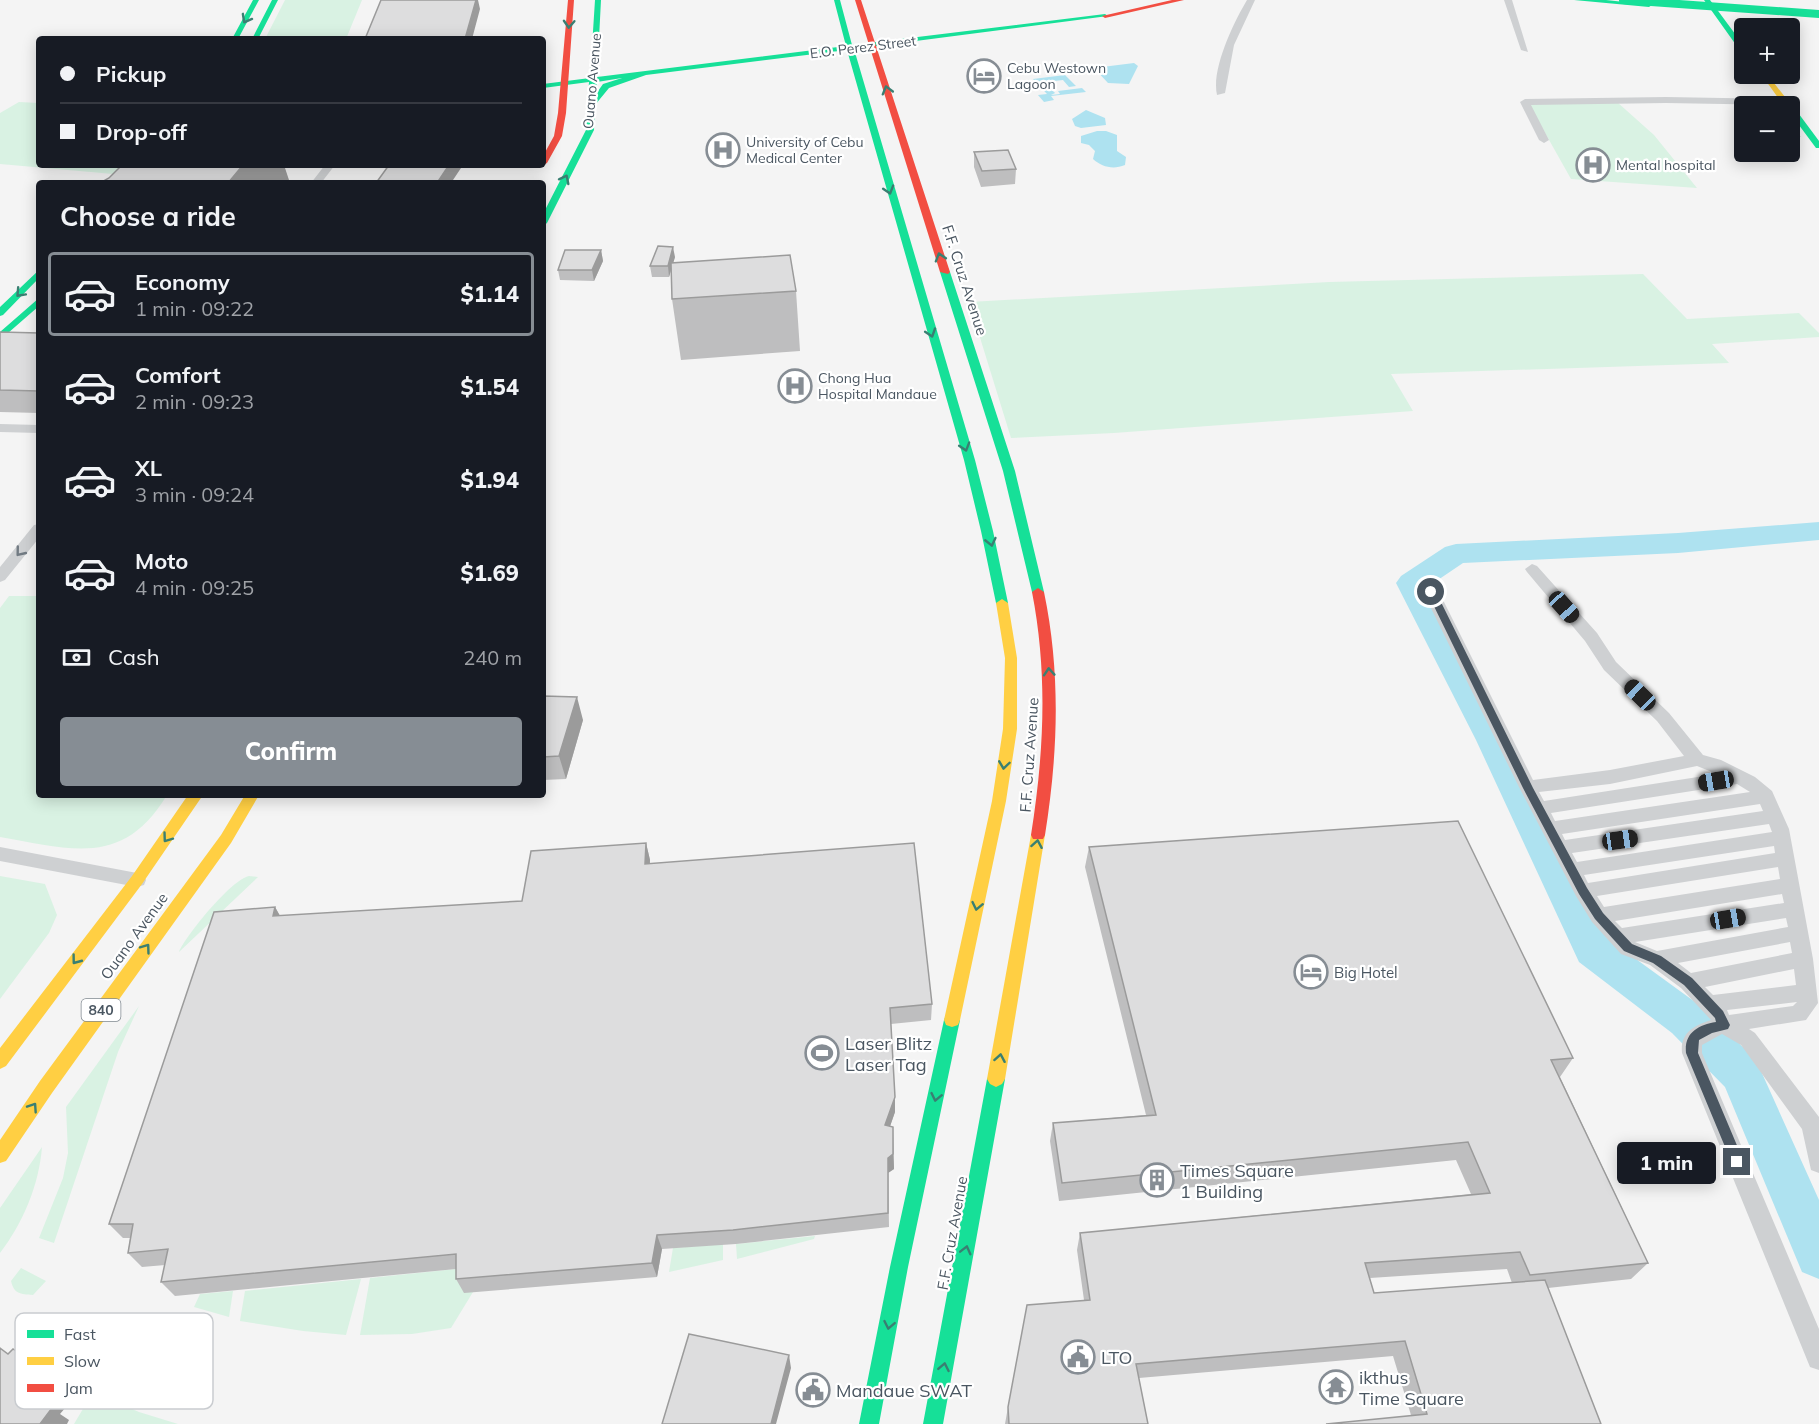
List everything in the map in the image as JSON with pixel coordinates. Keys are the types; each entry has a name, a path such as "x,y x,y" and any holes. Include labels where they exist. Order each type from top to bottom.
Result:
{"main road":[{"path":"237,36 256,0"},
{"path":"257,36 275,0"},
{"name":"Ouano Avenue","path":"546,158 558,136 571,0"},
{"name":"Ouano Avenue","path":"546,217 590,130 598,0"},
{"name":"F.F. Cruz Avenue","path":"837,0 922,305 977,485 992,546 1011,658 1010,729 999,801 869,1424"},
{"name":"F.F. Cruz Avenue","path":"858,0 1009,471 1045,623 1052,707 1043,808 966,1253 933,1424"},
{"name":"E.O. Perez Street","path":"1077,17 1158,0"},
{"name":"E.O. Perez Street","path":"546,85 565,79 1157,7 1181,0"},
{"path":"1577,0 1682,7 1710,4 1743,12 1819,14"},
{"path":"1623,0 1819,14"},
{"path":"1668,0 1819,14"},
{"path":"1710,4 1734,36"},
{"path":"1682,7 1728,27"},
{"path":"1728,27 1743,12"},
{"path":"547,71 567,48"},
{"path":"594,56 610,65 643,70"},
{"path":"591,104 606,86 643,70"},
{"name":"E.O. Perez Street","path":"547,71 565,79"},
{"path":"546,93 563,100"},
{"path":"1800,122 1819,146"},
{"path":"0,313 36,276"},
{"path":"0,337 36,304"},
{"name":"Ouano Avenue","path":"0,1060 137,880 194,798"},
{"name":"Ouano Avenue","path":"0,1155 53,1077 226,839 250,798"}],"street":[{"path":"1220,93 1231,41 1240,17 1251,0"},
{"path":"1508,0 1525,50"},
{"path":"1544,140 1525,102 1666,100 1734,103"},
{"path":"318,180 328,168"},
{"path":"0,428 36,429"},
{"path":"0,576 36,532"},
{"path":"1532,569 1591,637 1610,666 1663,717 1697,760"},
{"path":"1431,592 1528,788 1583,891 1599,916 1628,948 1657,959 1688,982 1719,1015 1709,1030 1691,1042 1692,1053 1819,1358"},
{"path":"1528,788 1610,777 1697,760 1715,765 1739,777 1766,796 1774,816 1785,859 1803,959 1808,1003 1799,1014 1709,1030"},
{"path":"1610,777 1659,834 1708,897"},
{"path":"1540,808 1739,777"},
{"path":"1551,829 1766,796"},
{"path":"1561,848 1774,816"},
{"path":"1572,870 1780,838"},
{"path":"0,854 137,880"},
{"path":"1583,891 1785,859"},
{"path":"1599,916 1789,885"},
{"path":"1617,937 1794,909"},
{"path":"1657,959 1797,933"},
{"path":"1688,982 1803,959"},
{"path":"1707,1004 1808,992"},
{"path":"1709,1030 1748,1039 1812,1125 1819,1163"}],"green space":[{"path":"285,0 362,0 347,36 267,36"},
{"path":"19,102 36,103 36,167 0,164 0,113"},
{"path":"1617,102 1654,135 1697,188 1571,179 1530,106 1534,103"},
{"path":"45,168 118,168 113,174"},
{"path":"1643,274 1687,319 1799,313 1819,333 1819,337 1712,344 1729,363 1391,374 1413,411 1114,433 1011,438 969,302 1329,282"},
{"path":"9,596 36,596 36,798 165,798 150,818 132,834 114,844 94,848 72,848 0,837 0,608"},
{"path":"0,876 45,884 57,915 49,933 0,999"},
{"path":"249,876 258,877 179,952 190,933 221,897 241,879"},
{"path":"139,1006 118,1052 54,1243 39,1238 63,1178 68,1153 66,1107"},
{"path":"42,1147 37,1175 23,1216 0,1253 0,1208"},
{"path":"815,1236 814,1239 737,1259 736,1244"},
{"path":"723,1244 723,1260 669,1272 673,1248"},
{"path":"21,1268 46,1281 33,1295 18,1292 12,1285 11,1281"},
{"path":"465,1268 464,1292 473,1292 451,1328 412,1334 360,1335 370,1278"},
{"path":"361,1279 346,1335 240,1321 245,1291"},
{"path":"233,1291 229,1317 194,1307 200,1294"},
{"path":"83,1409 132,1409 178,1424 74,1424"}],"water":[{"path":"1134,63 1138,66 1129,84 1108,83 1094,68"},
{"path":"1065,75 1076,86 1069,87 1063,80 1054,81 1056,84 1048,85 1055,93 1051,95 1060,94 1058,91 1082,88 1086,92 1051,96 1054,100 1044,102 1038,95 1047,94 1033,79"},
{"path":"1086,110 1105,118 1106,125 1081,128 1075,126 1072,119"},
{"path":"1097,131 1117,135 1117,151 1126,157 1125,165 1108,167 1093,159 1095,151 1089,145 1081,143 1081,136"}],"building":[{"path":"381,0 476,0 466,36 366,36"},
{"path":"1008,150 1016,169 982,171 974,152"},
{"path":"119,168 240,168 230,180 105,180"},
{"path":"387,168 447,168 439,180 378,180"},
{"path":"658,246 673,247 668,266 650,266"},
{"path":"565,250 601,250 592,270 558,270"},
{"path":"790,255 796,291 672,299 671,263"},
{"path":"0,332 36,333 36,391 0,390"},
{"path":"546,696 577,697 559,756 546,757"},
{"path":"1458,821 1573,1058 1551,1060 1648,1263 1530,1275 1520,1252 1365,1263 1374,1293 1545,1280 1601,1424 1326,1424 1427,1414 1405,1341 1136,1364 1148,1424 1009,1424 1008,1407 1027,1305 1090,1300 1080,1233 1490,1193 1468,1142 1062,1183 1053,1123 1156,1115 1089,847"},
{"path":"646,843 645,864 914,843 932,1004 890,1008 895,1097 885,1125 893,1127 893,1154 888,1158 888,1213 733,1230 657,1235 652,1263 456,1279 456,1254 161,1282 168,1249 128,1253 133,1224 109,1224 214,912 275,907 273,916 522,901 531,851"},
{"path":"689,1334 789,1355 771,1424 662,1424"},
{"path":"0,1348 8,1354 13,1349 15,1350 15,1409 51,1409 40,1424 0,1424"}],"waterway":[{"path":"1819,531 1678,543 1456,554 1412,583 1494,740 1593,950 1687,1020 1741,1074 1819,1255"}],"traffic: fast":[{"path":"237,36 256,0"},
{"path":"257,36 275,0"},
{"path":"546,217 590,130 598,0"},
{"path":"837,0 881,161 969,460 1002,603"},
{"path":"1577,0 1649,5"},
{"path":"1623,0 1819,14"},
{"path":"1707,0 1734,36"},
{"path":"546,86 1105,16"},
{"path":"592,104 606,86 643,74"},
{"path":"1800,121 1819,146"},
{"path":"945,272 1009,471 1038,592"},
{"path":"0,313 36,276"},
{"path":"0,337 36,304"},
{"path":"869,1424 899,1267 952,1020"},
{"path":"933,1424 996,1079"}],"traffic: slow":[{"path":"1772,84 1780,96"},
{"path":"952,1020 999,801 1010,729 1011,658 1002,603"},
{"path":"0,1061 137,880 194,798"},
{"path":"0,1155 46,1087 226,839 250,798"},
{"path":"996,1079 1038,835"}],"traffic: jam":[{"path":"546,158 558,136 562,113 571,0"},
{"path":"858,0 945,272"},
{"path":"1105,16 1181,0"},
{"path":"1038,592 1048,652 1050,683 1047,775 1038,835"}],"place":[{"name":"Cebu Westown Lagoon","path":"984,76"},
{"name":"University of Cebu Medical Center","path":"723,150"},
{"name":"Mental hospital","path":"1593,165"},
{"name":"Chong Hua Hospital Mandaue","path":"795,386"},
{"name":"Big Hotel","path":"1311,972"},
{"name":"Laser Blitz Laser Tag","path":"822,1053"},
{"name":"Times Square 1 Building","path":"1157,1180"},
{"name":"LTO","path":"1078,1357"},
{"name":"ikthus Time Square","path":"1336,1387"},
{"name":"Mandaue SWAT","path":"813,1390"}],"route":[{"path":"1431,592 1528,788 1583,891 1599,916 1628,948 1657,959 1688,982 1719,1015 1724,1025 1710,1028 1694,1037 1691,1042 1692,1053 1737,1162"}]}
